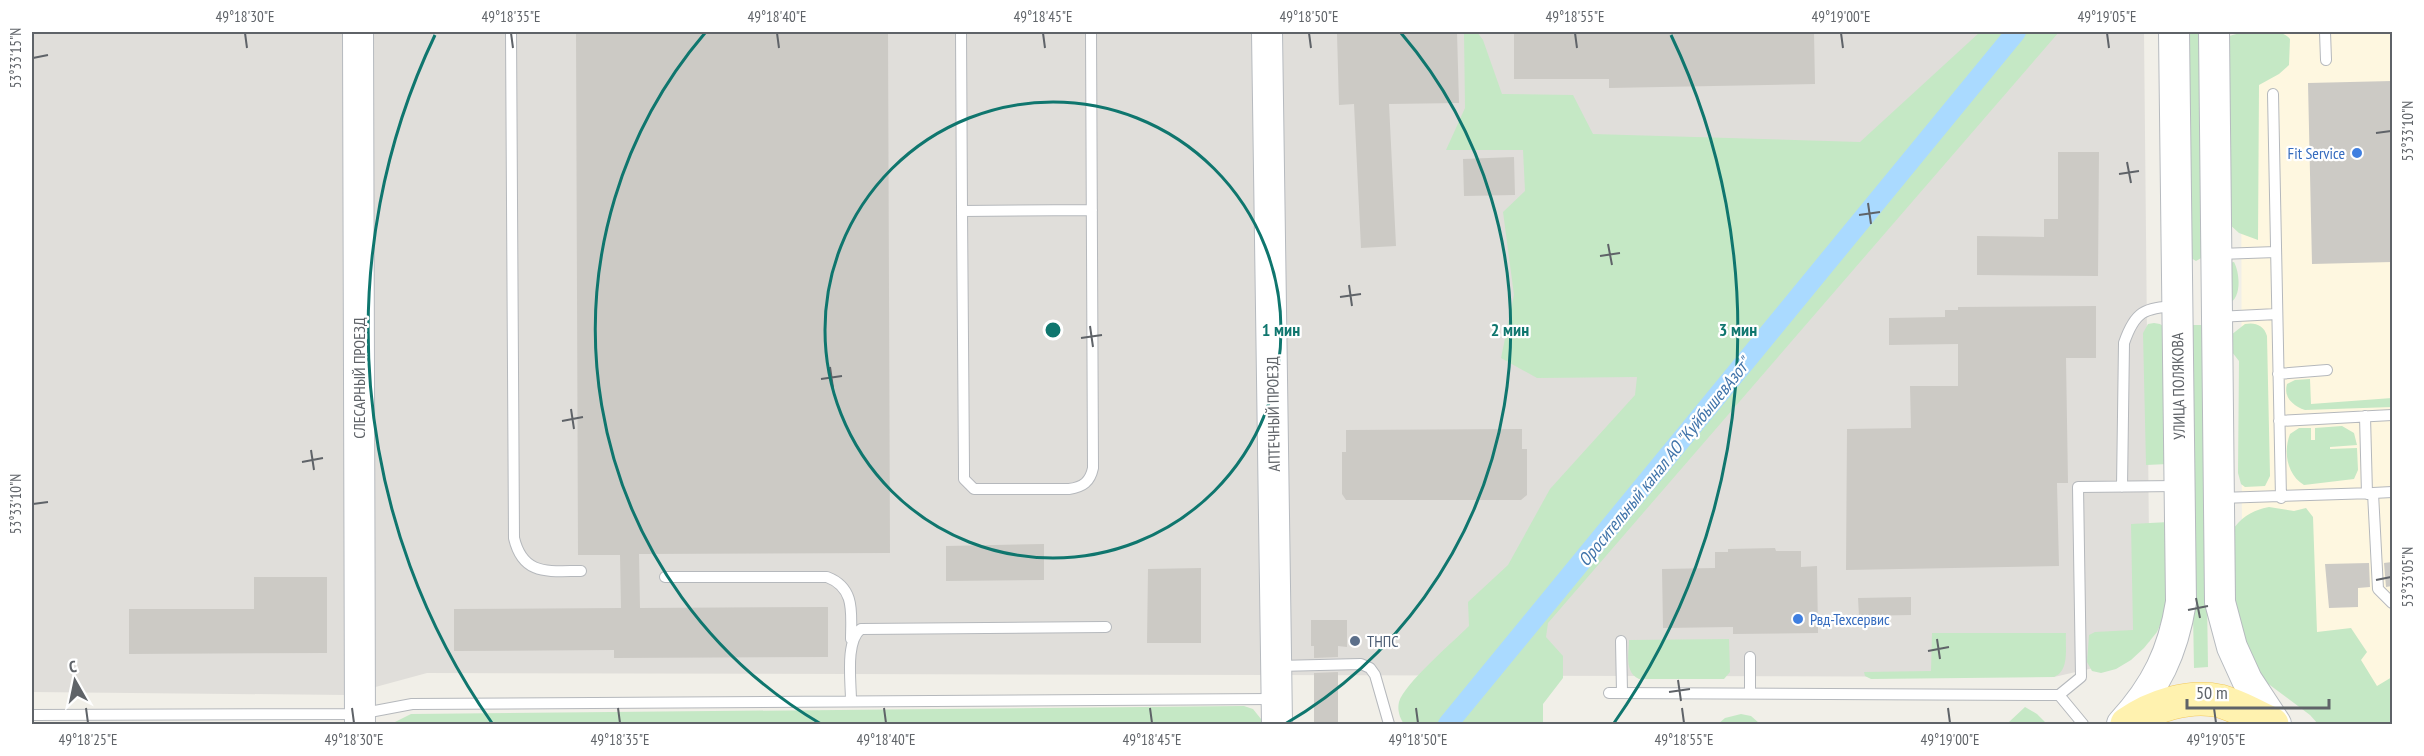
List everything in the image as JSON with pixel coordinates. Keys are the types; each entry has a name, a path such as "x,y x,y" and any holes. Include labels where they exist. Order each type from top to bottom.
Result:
{"main road":[{"name":"СЛЕСАРНЫЙ ПРОЕЗД","path":"358,32 360,719"},
{"name":"АПТЕЧНЫЙ ПРОЕЗД","path":"1267,32 1277,712"},
{"name":"УЛИЦА ПОЛЯКОВА","path":"2122,724 2153,684 2176,633 2181,602 2174,32"},
{"path":"2214,32 2220,602 2232,647 2247,680 2274,724"},
{"path":"2177,296 2217,286"},
{"path":"2127,724 2162,705 2201,699 2219,701 2274,724"}],"lane":[{"path":"512,32 514,538 517,552 526,564 545,571 581,570"},
{"path":"961,32 964,478 974,489 982,490 1080,488 1091,476 1093,468 1091,32"},
{"path":"2325,32 2326,60"},
{"path":"2273,94 2280,498"},
{"path":"962,211 1092,210"},
{"path":"2216,254 2276,252"},
{"path":"2122,487 2124,343 2131,322 2142,313 2177,296"},
{"path":"2217,317 2277,314"},
{"path":"2278,374 2327,370"},
{"path":"2279,421 2392,415"},
{"path":"2365,416 2378,589 2392,603"},
{"path":"1609,693 2059,695 2081,677 2079,487 2180,486"},
{"path":"2219,498 2280,498 2392,492"},
{"path":"665,577 827,577 836,580 851,599 851,701"},
{"path":"851,643 855,633 861,629 870,628 1107,627"},
{"path":"1621,640 1622,692"},
{"path":"1750,657 1750,693"},
{"path":"1276,666 1361,664 1370,668 1375,675 1389,724"},
{"path":"2059,695 2083,724"},
{"path":"32,716 360,719 412,704 851,701 1277,712"}],"shaded area":[{"path":"32,32 2144,32 2150,641 2127,656 2102,666 2054,677 427,673 346,695 32,692"},
{"path":"2241,32 2392,32 2392,724 2242,594"}],"green space":[{"path":"1464,32 1477,32 1483,40 1502,94 1573,95 1593,134 1860,142 1980,32 2059,32 1548,623 1546,637 1563,656 1563,678 1543,704 1543,724 1404,724 1399,711 1399,702 1410,685 1469,626 1468,602 1508,565 1550,489 1635,395 1637,377 1537,378 1501,358 1514,295 1503,212 1525,191 1523,150 1446,150 1465,108"},
{"path":"2187,32 2201,32 2203,257 2196,261 2191,258"},
{"path":"2244,32 2275,32 2290,39 2289,65 2279,74 2259,85 2258,240 2239,233 2228,223 2229,36"},
{"path":"2234,262 2238,272 2238,291 2233,301 2228,304 2228,263"},
{"path":"2154,323 2164,327 2168,464 2146,465 2143,333 2148,324"},
{"path":"2245,324 2259,325 2267,336 2270,476 2265,486 2245,487 2241,484 2238,473 2239,361 2228,347 2231,335"},
{"path":"2188,325 2203,325 2208,667 2194,668"},
{"path":"2310,379 2311,404 2392,398 2392,407 2305,410 2290,401 2286,389 2287,384 2295,380"},
{"path":"2342,426 2354,433 2357,445 2330,447 2330,449 2357,448 2358,470 2354,479 2304,485 2298,481 2288,462 2287,448 2290,434 2299,428 2311,428 2311,440 2315,440 2315,428"},
{"path":"2269,507 2294,511 2306,508 2313,517 2317,632 2351,628 2367,652 2361,660 2377,686 2392,677 2392,724 2318,724 2310,715 2259,677 2233,641 2232,531 2248,515"},
{"path":"2169,522 2166,611 2157,632 2131,660 2116,669 2101,673 2092,671 2087,662 2089,635 2095,632 2133,630 2131,524"},
{"path":"1932,633 2066,633 2065,664 2059,674 2054,677 1871,679 1865,676 1864,672 1931,671"},
{"path":"1729,639 1730,672 1724,679 1639,679 1634,676 1629,667 1629,640"},
{"path":"1244,706 1253,709 1265,724 391,724 411,714"},
{"path":"2025,707 2047,724 1836,724 2009,722"},
{"path":"1741,714 1751,716 1759,723 1819,722 1818,724 1718,724 1725,718"}],"building":[{"path":"576,32 888,32 890,553 639,554 640,608 828,607 828,657 614,658 614,650 454,651 454,609 621,608 620,555 578,555"},
{"path":"1457,32 1459,103 1389,104 1396,246 1361,248 1354,104 1339,105 1337,34"},
{"path":"1514,32 1814,32 1815,84 1609,88 1609,79 1514,79"},
{"path":"2392,81 2392,262 2312,264 2308,83"},
{"path":"2058,152 2099,152 2098,276 1977,275 1977,236 2044,237 2044,219 2058,219"},
{"path":"1514,157 1515,195 1464,196 1463,159"},
{"path":"2096,306 2096,358 2066,358 2068,483 2057,483 2059,566 1846,570 1847,429 1911,428 1910,386 1958,386 1958,344 1889,345 1889,318 1945,317 1945,310 1958,310 1958,307"},
{"path":"1522,429 1522,449 1527,449 1527,495 1521,500 1346,500 1342,494 1342,452 1346,452 1346,430"},
{"path":"1044,544 1044,580 946,581 946,546"},
{"path":"1775,548 1776,551 1801,551 1801,567 1817,566 1818,633 1733,634 1733,627 1663,628 1662,569 1715,568 1715,552 1728,552 1728,549"},
{"path":"2392,562 2392,586 2386,587 2384,563"},
{"path":"2369,563 2370,587 2358,588 2358,607 2329,608 2325,564"},
{"path":"1201,568 1201,643 1147,643 1148,569"},
{"path":"254,577 327,577 327,653 129,654 129,609 254,609"},
{"path":"1911,597 1911,615 1859,616 1858,598"},
{"path":"1311,620 1347,620 1347,647 1338,646 1338,657 1314,658 1314,646 1311,646"},
{"path":"1338,672 1338,724 1314,724 1314,673"}],"waterway":[{"name":"Оросительный канал АО \"КуйбышевАзот\"","path":"1448,724 2016,32"}],"place":[{"name":"Fit Service","path":"2357,153"},
{"name":"Рвд-Техсервис","path":"1798,619"},
{"name":"ТНПС","path":"1355,641"}]}
